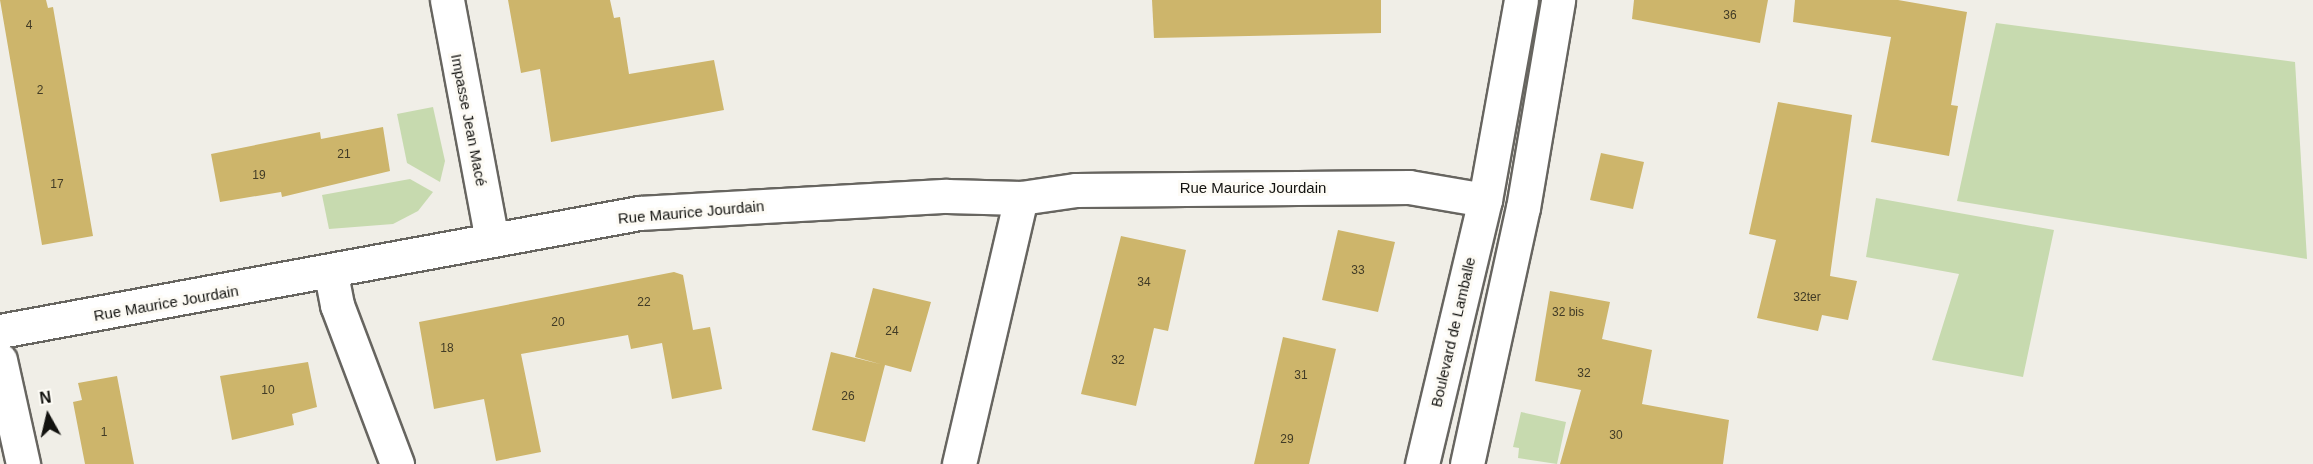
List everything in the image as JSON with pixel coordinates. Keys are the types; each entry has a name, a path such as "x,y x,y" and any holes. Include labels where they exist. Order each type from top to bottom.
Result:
{"street":[{"name":"Impasse Jean Macé","path":"447,0 492,240"},
{"name":"Boulevard de Lamballe","path":"1422,464 1485,200 1521,0"},
{"path":"1467,464 1523,208 1558,0"},
{"name":"Rue Maurice Jourdain","path":"0,331 331,274 492,240 639,213 947,196 1021,198 1076,190 1409,187 1485,200"},
{"path":"959,464 1021,198"},
{"path":"1485,200 1523,208"},
{"path":"331,274 337,305 397,464"},
{"path":"0,360 23,464"}],"green space":[{"path":"1996,23 2295,62 2307,259 1957,201"},
{"path":"433,107 445,161 440,182 407,163 397,114"},
{"path":"410,179 433,192 418,211 393,224 329,229 322,195"},
{"path":"1876,198 2054,230 2023,377 1932,360 1959,274 1866,257"},
{"path":"1521,412 1566,422 1557,464 1518,458 1519,448 1513,447"}],"building":[{"path":"0,0 46,0 48,8 53,7 93,236 42,245"},
{"path":"508,0 610,0 614,18 620,17 629,74 714,60 724,110 551,142 540,69 521,73"},
{"path":"1152,0 1381,0 1381,33 1154,38"},
{"path":"1634,0 1768,0 1760,43 1632,19"},
{"path":"1795,0 1898,0 1967,12 1951,105 1958,106 1949,156 1871,142 1891,37 1793,22"},
{"path":"1778,102 1852,115 1830,276 1857,281 1848,320 1822,315 1818,331 1757,318 1776,240 1749,234"},
{"path":"383,127 390,171 282,197 281,192 220,202 211,154 320,132 321,139"},
{"path":"1601,153 1644,162 1633,209 1590,200"},
{"path":"1338,230 1395,242 1378,312 1322,300"},
{"path":"1121,236 1186,250 1168,331 1154,328 1136,406 1081,394"},
{"path":"674,272 683,275 693,330 710,327 722,389 672,399 662,343 631,349 628,335 521,354 541,452 496,461 484,399 434,409 419,322"},
{"path":"873,288 931,302 911,372 885,365 865,442 812,430 831,352 880,364 855,357"},
{"path":"1550,291 1610,302 1602,339 1652,350 1642,404 1729,420 1723,464 1560,464 1581,390 1535,381"},
{"path":"1283,337 1336,349 1309,464 1254,464"},
{"path":"308,362 317,407 292,414 294,425 232,440 220,376"},
{"path":"117,376 134,464 85,464 73,402 82,400 78,383"}]}
